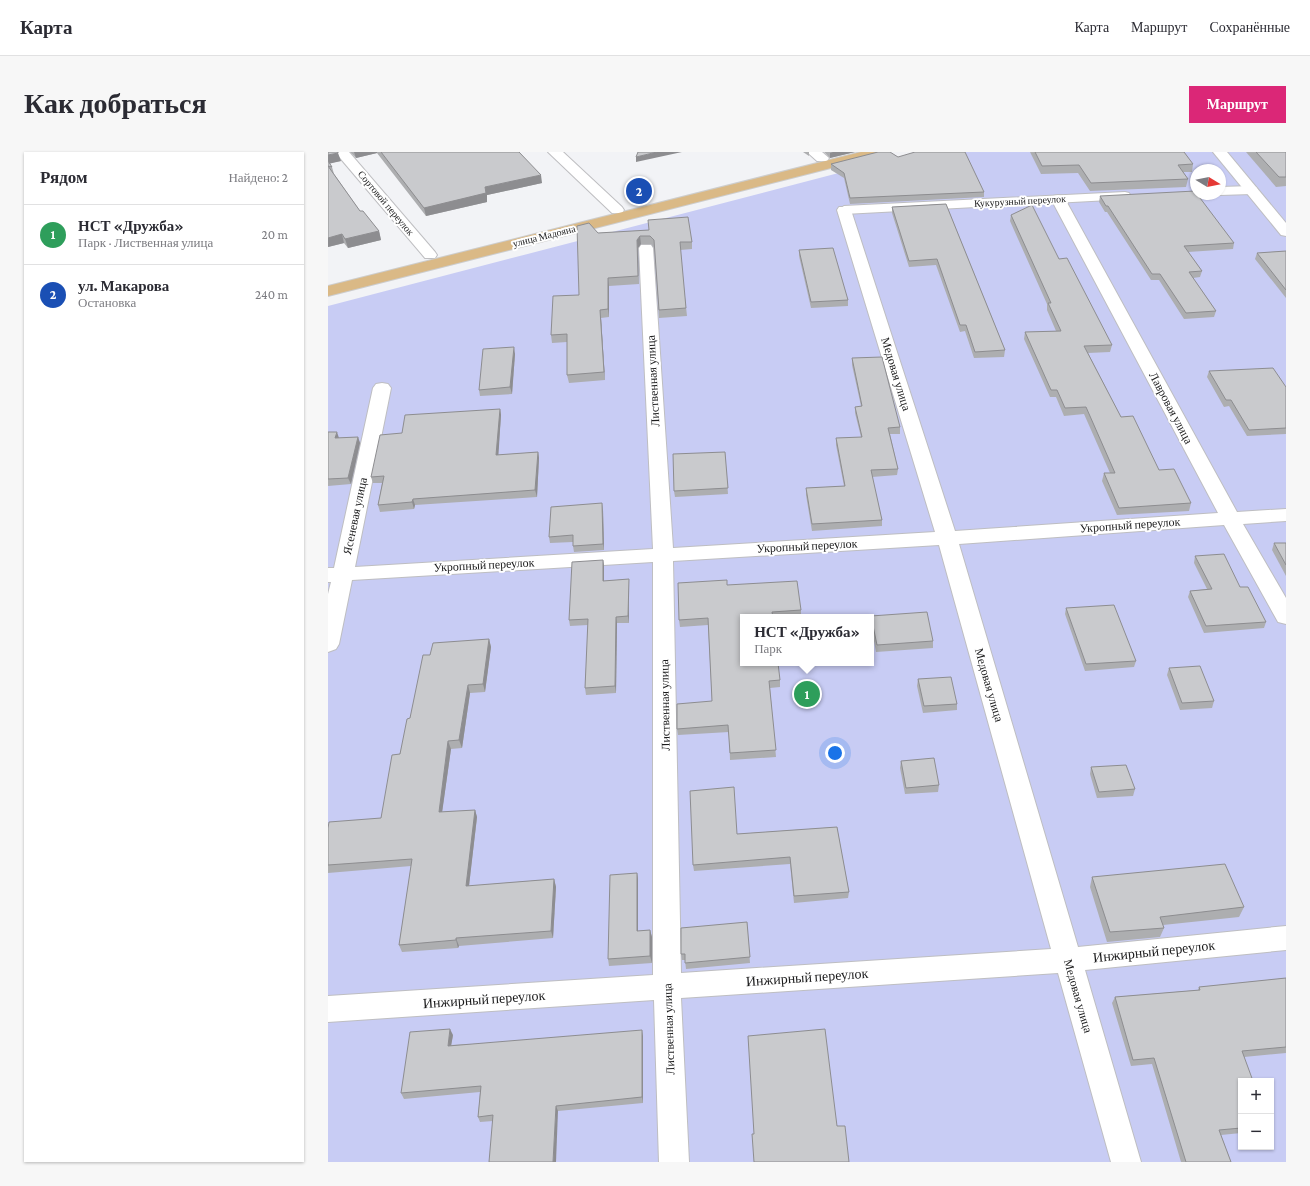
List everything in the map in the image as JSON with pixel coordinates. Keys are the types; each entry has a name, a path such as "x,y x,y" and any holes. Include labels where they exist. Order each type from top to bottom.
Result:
{"main road":[{"name":"улица Мадояна","path":"328,282 430,255 617,210 818,155 847,152"},
{"name":"улица Мадояна","path":"328,291 877,152"}],"street":[{"name":"Сортовой переулок","path":"342,152 430,255"},
{"path":"555,152 617,210"},
{"path":"1220,152 1286,232"},
{"name":"Лавровая улица","path":"1058,199 1230,518 1286,617"},
{"name":"Медовая улица","path":"844,210 947,538 1126,1162"},
{"name":"Лиственная улица","path":"646,248 663,554 668,987 674,1162"},
{"name":"Ясеневая улица","path":"328,644 335,574 382,388"},
{"name":"Укропный переулок","path":"335,574 947,538 1286,515"},
{"name":"Инжирный переулок","path":"328,1009 1067,960 1286,938"}],"lane":[{"path":"1226,191 1252,190"},
{"name":"Кукурузный переулок","path":"844,210 1134,195"}],"shaded area":[{"path":"919,152 1286,152 1286,1162 328,1162 328,306"}],"building":[{"path":"328,152 338,152 338,153 328,155"},
{"path":"381,152 519,152 541,175 485,187 486,193 424,208"},
{"path":"638,152 657,152 636,157"},
{"path":"878,152 890,152 898,157 915,152 965,152 984,192 850,198 844,173 831,164"},
{"path":"1035,152 1184,152 1193,164 1178,165 1188,179 1091,183 1079,165 1042,166"},
{"path":"1256,152 1286,152 1286,177 1279,177"},
{"path":"328,166 360,211 363,211 379,231 345,239 342,234 328,238"},
{"path":"1190,191 1190,200 1202,200 1234,243 1184,246 1202,271 1189,272 1216,311 1186,313 1160,274 1152,274 1100,196"},
{"path":"946,204 1005,350 975,352 966,325 960,325 937,259 909,261 892,207"},
{"path":"1032,205 1059,259 1067,258 1112,345 1084,346 1121,417 1133,416 1159,470 1174,469 1191,503 1119,508 1104,473 1115,473 1086,407 1065,408 1057,390 1051,390 1025,332 1061,331 1048,303 1051,303 1011,215"},
{"path":"688,217 692,242 680,242 686,308 659,310 654,240 650,236 640,236 637,240 638,276 608,278 608,309 600,310 604,372 567,375 567,334 551,335 553,296 579,295 577,226 589,223 598,233 649,230 648,220"},
{"path":"833,248 848,300 811,302 799,250"},
{"path":"1286,251 1286,290 1257,253"},
{"path":"514,347 510,387 479,390 483,349"},
{"path":"882,357 900,427 888,428 898,469 871,470 882,520 812,524 806,488 845,486 836,438 862,437 855,407 862,406 852,358"},
{"path":"1273,368 1286,387 1286,428 1249,430 1231,400 1226,400 1209,371"},
{"path":"500,409 496,455 538,452 535,490 413,499 412,502 378,505 384,476 371,477 380,435 402,433 405,415"},
{"path":"328,432 337,432 335,438 358,437 348,478 328,479"},
{"path":"725,452 728,488 674,491 673,454"},
{"path":"602,503 603,544 573,546 573,535 549,537 551,507"},
{"path":"1274,543 1286,543 1286,565"},
{"path":"1224,554 1240,587 1248,587 1266,622 1206,626 1190,591 1212,589 1195,556"},
{"path":"603,560 603,581 629,579 628,616 616,617 615,686 585,688 588,619 569,620 572,562"},
{"path":"727,580 727,585 797,581 801,610 772,612 772,614 740,614 740,666 778,666 780,680 769,681 776,750 730,753 728,725 677,729 677,704 712,701 708,618 679,620 678,583"},
{"path":"1114,605 1136,661 1086,664 1066,608"},
{"path":"927,612 933,641 877,645 874,630 874,616"},
{"path":"489,639 483,684 468,685 459,740 448,741 439,812 475,810 466,886 554,879 551,931 456,938 456,940 399,945 412,859 328,865 329,822 381,818 392,755 400,754 407,719 410,718 423,655 430,655 433,643"},
{"path":"1200,666 1214,701 1182,703 1169,668"},
{"path":"951,677 957,704 924,706 918,679"},
{"path":"934,758 939,785 906,788 901,761"},
{"path":"1126,765 1135,789 1099,792 1091,767"},
{"path":"734,787 737,834 837,827 849,892 794,896 790,857 693,865 690,791"},
{"path":"1225,864 1244,907 1160,917 1164,928 1110,932 1092,877"},
{"path":"637,873 637,931 650,930 650,956 608,959 610,875"},
{"path":"747,922 750,957 685,963 685,954 681,954 681,928"},
{"path":"1286,978 1286,1047 1242,1051 1252,1078 1238,1078 1238,1128 1219,1130 1231,1162 1186,1162 1154,1058 1133,1060 1115,997 1200,990 1199,987"},
{"path":"450,1029 448,1046 642,1030 642,1097 556,1106 553,1162 489,1162 493,1115 478,1117 481,1086 401,1093 410,1032"},
{"path":"825,1029 837,1126 845,1126 849,1162 754,1162 752,1134 754,1134 748,1036"}],"place":[{"name":"ул. Макарова","path":"639,191"},
{"name":"НСТ «Дружба»","path":"807,694"}]}
